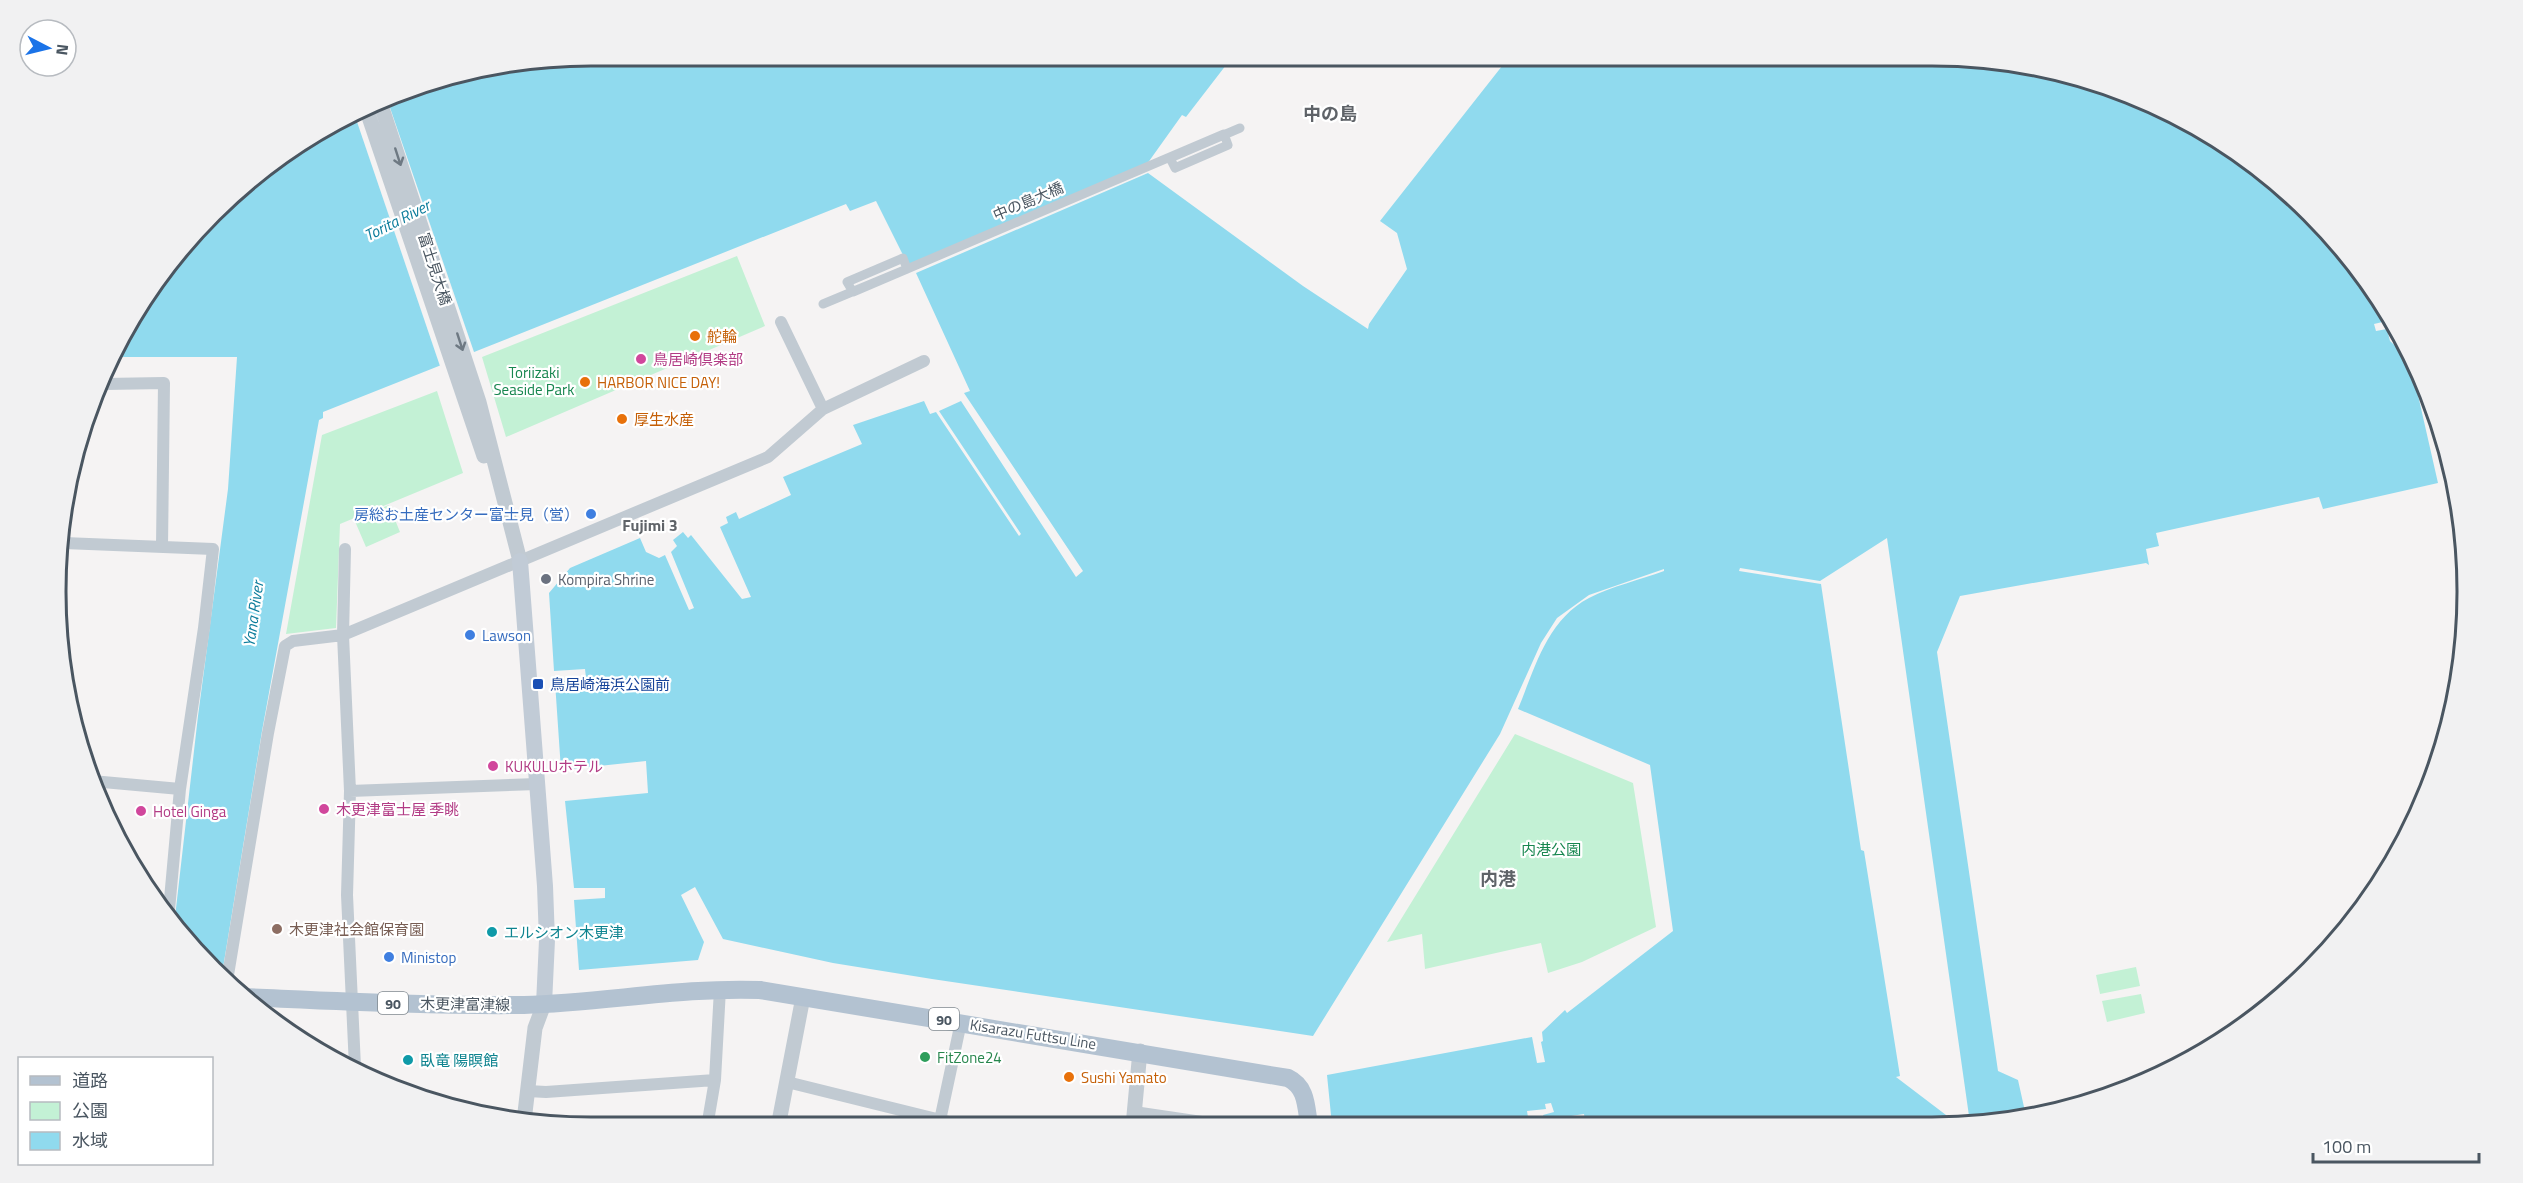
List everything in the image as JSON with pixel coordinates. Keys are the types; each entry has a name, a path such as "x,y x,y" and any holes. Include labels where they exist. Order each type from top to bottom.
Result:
{"main road":[{"path":"520,561 547,940 544,1004"},
{"name":"Kisarazu Futtsu Line","path":"544,1004 720,988 760,990 1140,1051 1288,1078 1297,1083 1304,1093 1308,1117"},
{"name":"木更津富津線","path":"259,998 352,1002 544,1004"}],"street":[{"name":"富士見大橋","path":"382,109 472,402"},
{"name":"富士見大橋","path":"369,116 472,402"},
{"name":"中の島大橋","path":"822,304 907,269 903,258 848,282 853,292 1224,134 1228,145 1175,168 1170,158 1220,137 1230,132 1240,128"},
{"path":"781,321 823,409"},
{"path":"229,971 268,733 285,646 292,641 343,635 768,457 823,409 924,361"},
{"path":"109,384 164,383 162,547"},
{"path":"472,402 520,561"},
{"path":"68,543 213,549 204,628 180,789 170,903"},
{"path":"345,549 343,635 350,791 347,895 355,1061"},
{"path":"102,783 180,789"},
{"path":"350,791 537,784"},
{"path":"709,1117 716,1080 720,988"},
{"path":"780,1117 803,997"},
{"path":"525,1113 535,1028 544,1004"},
{"path":"940,1117 961,1022"},
{"path":"1133,1117 1140,1051"},
{"path":"528,1091 546,1092 716,1080"},
{"path":"787,1082 917,1117"}],"green space":[{"name":"Toriizaki Seaside Park","path":"737,256 765,326 506,437 482,357"},
{"path":"437,391 463,473 340,524 336,628 286,634 322,435"},
{"path":"389,505 400,532 366,547 354,519"},
{"name":"内港公園","path":"1515,734 1633,783 1656,927 1582,962 1548,973 1541,943 1425,969 1422,934 1387,942"},
{"path":"2136,967 2140,986 2100,994 2096,975"},
{"path":"2141,994 2145,1013 2107,1022 2102,1001"}],"water":[{"path":"592,66 1225,66 1186,117 1182,115 1147,164 908,265 876,201 850,211 846,204 323,412 323,418 319,420 262,731 223,966 196,938 176,912 198,716 228,489 237,357 121,357 136,329 175,272 196,245 245,196 300,155 359,120 390,106 455,84 523,70"},
{"path":"1502,66 1966,67 2000,70 2068,84 2133,106 2194,136 2278,196 2327,245 2348,272 2382,322 2374,324 2376,331 2387,329 2390,341 2397,348 2417,389 2438,483 2323,509 2319,497 2156,533 2159,546 2146,549 2149,565 2146,563 1960,596 1937,652 1998,1071 2018,1080 2024,1109 1969,1116 1887,538 1820,581 1740,568 1739,571 1821,584 1861,850 1864,851 1900,1076 1896,1077 1946,1117 1584,1117 1584,1114 1544,1117 1543,1115 1554,1112 1551,1103 1545,1104 1546,1109 1527,1111 1528,1117 1331,1117 1327,1075 1532,1037 1537,1063 1545,1062 1541,1042 1543,1041 1542,1032 1565,1010 1567,1013 1673,931 1650,765 1518,709 1544,646 1563,619 1575,607 1598,594 1664,571 1664,569 1589,595 1557,618 1541,643 1500,734 1313,1036 833,963 723,939 695,887 681,895 704,942 698,960 579,970 574,900 605,898 605,888 574,888 565,801 648,793 646,761 561,770 555,682 586,678 585,669 554,671 549,593 570,568 640,538 646,552 659,558 665,555 689,610 694,608 671,552 677,546 673,540 683,532 688,538 691,535 742,599 751,597 720,527 728,523 726,517 736,512 739,519 791,495 783,477 862,444 853,425 924,401 930,414 936,412 1019,536 1021,534 939,411 961,401 1076,577 1083,571 964,393 970,391 916,273 1148,173 1303,286 1368,329 1369,324 1407,269 1397,233 1380,221"}],"pier":[{"path":"389,106 475,355 441,369 357,121"}],"place":[{"name":"舵輪","path":"695,336"},
{"name":"鳥居崎倶楽部","path":"641,359"},
{"name":"HARBOR NICE DAY!","path":"585,382"},
{"name":"厚生水産","path":"622,419"},
{"name":"房総お土産センター富士見（営）","path":"591,514"},
{"name":"Kompira Shrine","path":"546,579"},
{"name":"Lawson","path":"470,635"},
{"name":"鳥居崎海浜公園前","path":"538,684"},
{"name":"KUKULUホテル","path":"493,766"},
{"name":"木更津富士屋 季眺","path":"324,809"},
{"name":"Hotel Ginga","path":"141,811"},
{"name":"木更津社会館保育園","path":"277,929"},
{"name":"エルシオン木更津","path":"492,932"},
{"name":"Ministop","path":"389,957"},
{"name":"FitZone24","path":"925,1057"},
{"name":"臥竜 陽瞑館","path":"408,1060"},
{"name":"Sushi Yamato","path":"1069,1077"}],"district":[{"name":"中の島","path":"1330,113"},
{"name":"Fujimi 3","path":"650,525"},
{"name":"内港","path":"1498,878"}],"water label":[{"name":"Torita River","path":"397,220"},
{"name":"Yana River","path":"253,614"}]}
